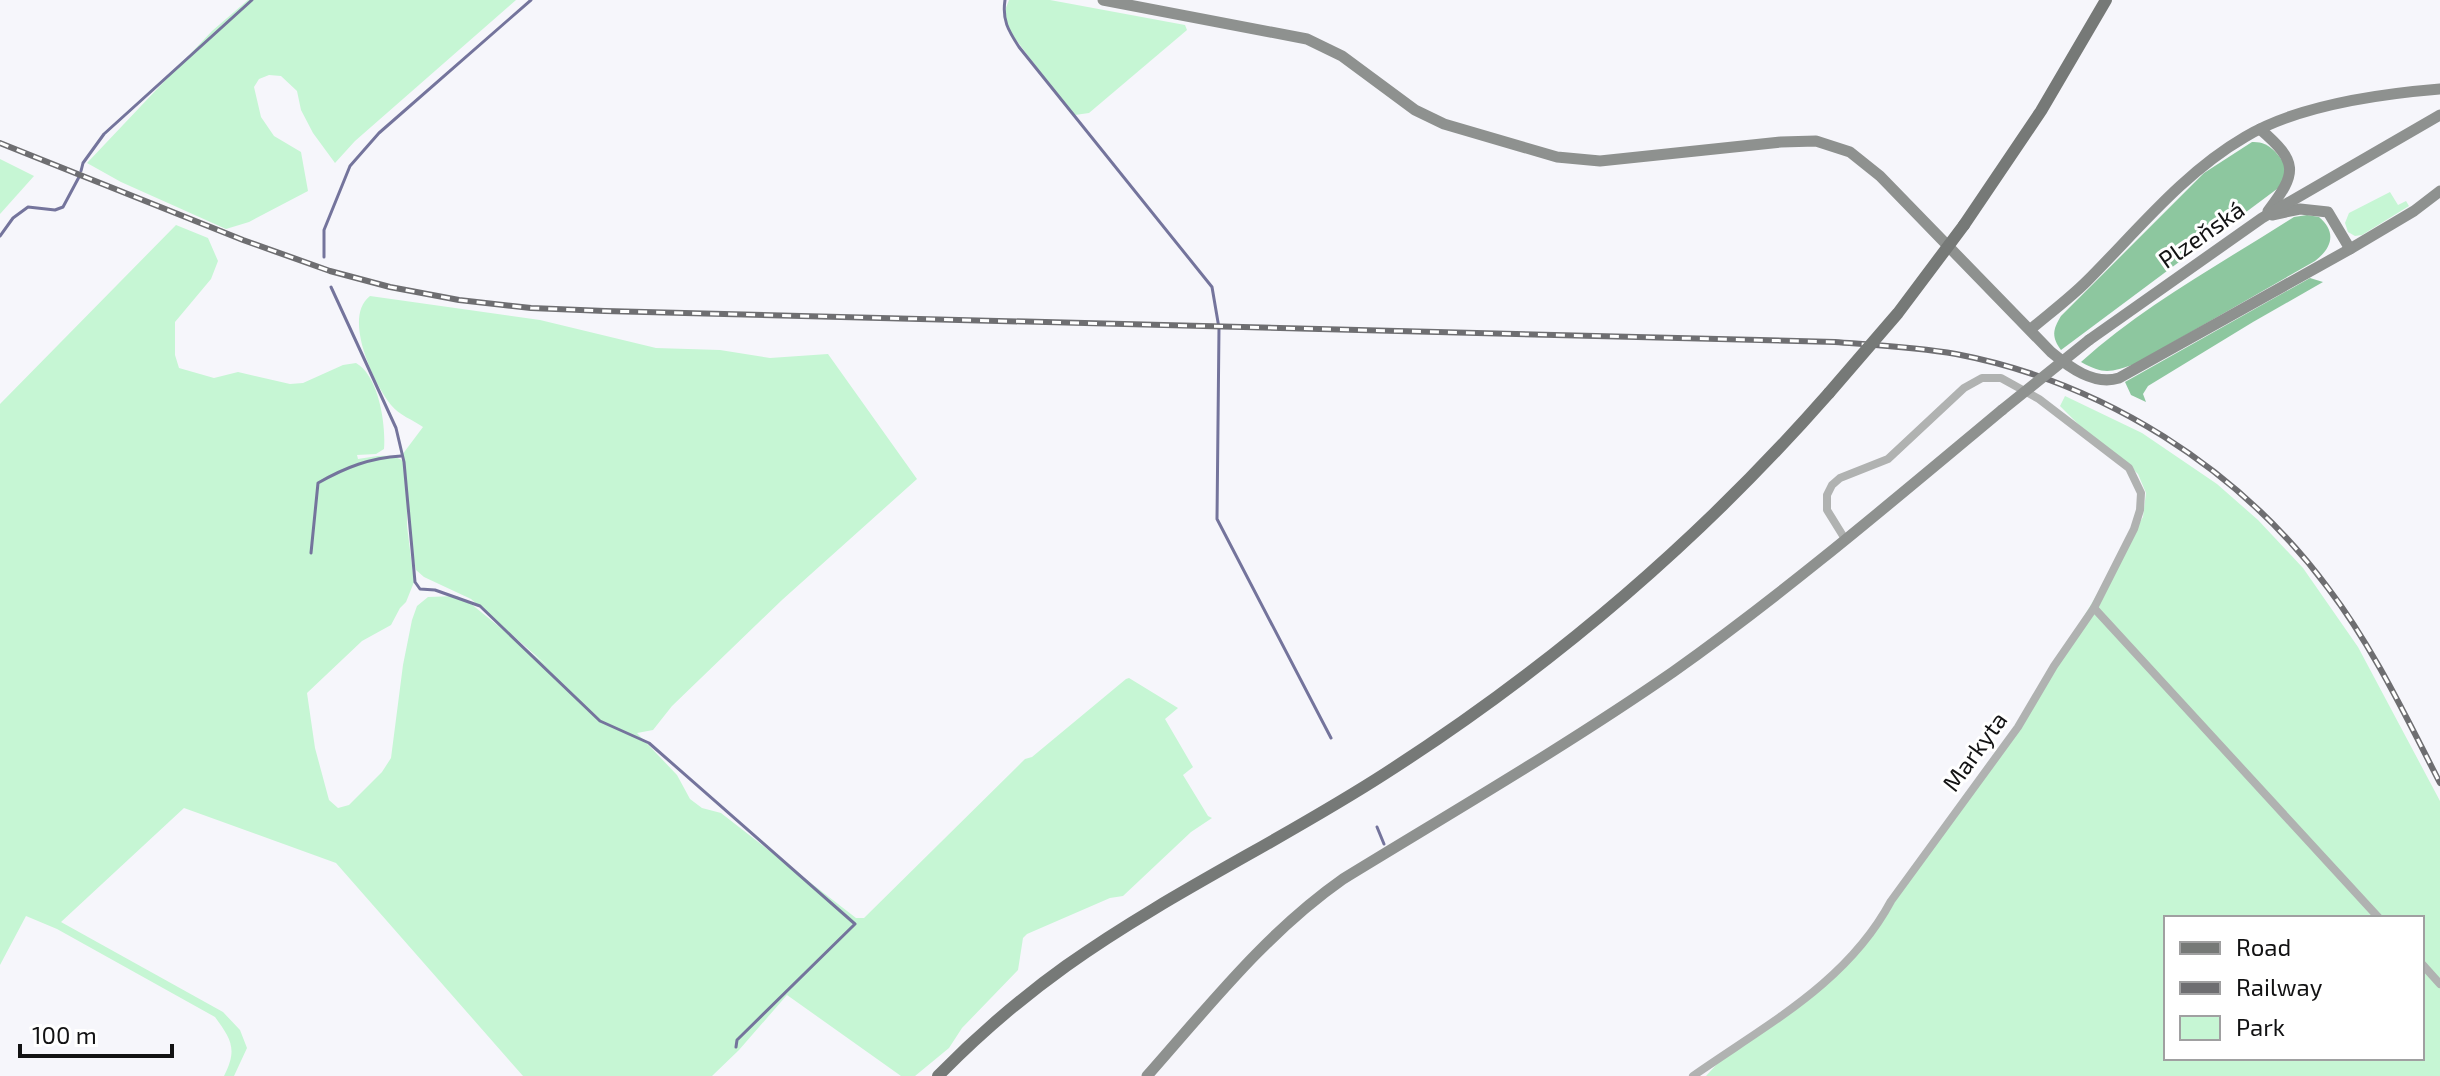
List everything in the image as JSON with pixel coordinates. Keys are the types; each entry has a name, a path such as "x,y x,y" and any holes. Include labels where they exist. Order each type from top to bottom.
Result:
{"main road":[{"path":"1103,0 1307,39 1342,56 1415,110 1444,124 1557,157 1600,161 1816,141 1850,152 1880,176 2051,352 2091,377 2111,380 2350,249 2440,191"},
{"path":"938,1076 1001,1017 1076,959 1438,739 1538,666 1616,603 1699,529 1779,449 1898,313 1964,225 2041,111 2106,0"},
{"path":"2031,329 2084,283 2165,200 2206,164 2260,129 2312,111 2413,91 2440,89"},
{"name":"Plzeňská","path":"1147,1076 1271,937 1314,900 1623,706 1725,634 2089,340 2262,218 2440,115"},
{"path":"2260,129 2282,147 2292,172 2284,189 2262,218"},
{"path":"2262,218 2300,209 2328,212 2350,249"}],"street":[{"name":"Markyta","path":"1693,1076 1804,1001 1856,953 1876,929 1891,901 2018,727 2054,666 2094,608 2134,529 2141,493 2129,468 2025,390 1992,377 1973,382 1888,459 1840,478 1832,485 1827,495 1827,510 1845,539"},
{"path":"2094,608 2377,916"},
{"path":"2424,966 2440,984"}],"green space":[{"path":"248,0 516,0 355,141 335,163 313,133 301,110 297,91 281,76 269,75 259,79 254,87 261,117 274,136 301,152 308,191 249,222 226,229 121,182 87,163 212,31"},
{"path":"1009,0 1050,0 1185,25 1187,30 1089,113 1075,115 1008,29 1004,13"},
{"path":"2252,142 2269,146 2277,154 2288,170 2285,183 2061,350 2054,333 2061,316 2204,173"},
{"path":"0,159 34,176 0,214"},
{"path":"2390,192 2398,205 2406,201 2409,206 2362,235 2355,236 2348,232 2345,223 2349,213"},
{"path":"2294,217 2319,217 2330,234 2325,251 2315,261 2135,364 2108,371 2081,362 2105,341 2184,285"},
{"path":"176,225 208,238 218,261 211,279 175,322 175,355 179,368 214,378 238,372 290,384 303,383 343,365 356,363 364,369 375,390 384,439 384,449 376,454 357,455 358,459 387,456 403,461 402,455 423,427 391,405 370,367 359,319 362,306 370,296 540,320 656,348 720,350 770,358 828,354 917,479 782,600 672,706 653,730 637,733 677,775 690,799 702,808 721,813 856,918 864,918 1025,759 1032,757 1129,678 1178,708 1165,719 1193,767 1183,775 1212,818 1191,832 1123,896 1110,898 1027,934 1023,938 1018,970 962,1028 949,1048 915,1076 901,1076 787,995 712,1076 523,1076 336,863 184,808 61,922 223,1012 240,1030 247,1048 234,1076 224,1076 232,1051 215,1017 57,929 26,916 0,965 0,404","holes":["407,488 411,547 416,570 424,577 471,599 550,668 470,603 457,596 428,597 417,606 412,620 391,758 382,772 349,805 338,808 329,800 315,748 307,693 362,641 391,625 406,602 414,582 407,526"]},
{"path":"2310,278 2323,282 2148,386 2143,394 2146,402 2131,395 2125,382"},
{"path":"2065,396 2142,433 2217,484 2258,520 2303,568 2358,647 2440,801 2440,1076 1706,1076 1728,1052 1843,967 2018,727 2143,517 2146,493 2138,474 2088,434 2060,406"}],"waterway":[{"path":"81,171 83,163 104,134 252,0"},
{"path":"324,257 324,230 350,166 379,133 531,0"},
{"path":"1005,0 1007,25 1019,47 1212,287 1219,328 1217,519 1331,738"},
{"path":"0,236 13,218 28,207 55,210 63,207 79,177"},
{"path":"331,287 396,428 404,462 415,582 420,589 435,590 480,606 600,721 649,743 855,924 737,1040 736,1047"},
{"path":"311,553 318,483 358,464 401,456"},
{"path":"1377,827 1384,844"}],"railway":[{"path":"0,143 243,240 330,271 390,287 459,300 531,308 605,311 1835,342 1956,354 2011,367 2064,386 2164,436 2253,505 2328,588 2360,634 2440,783"}]}
